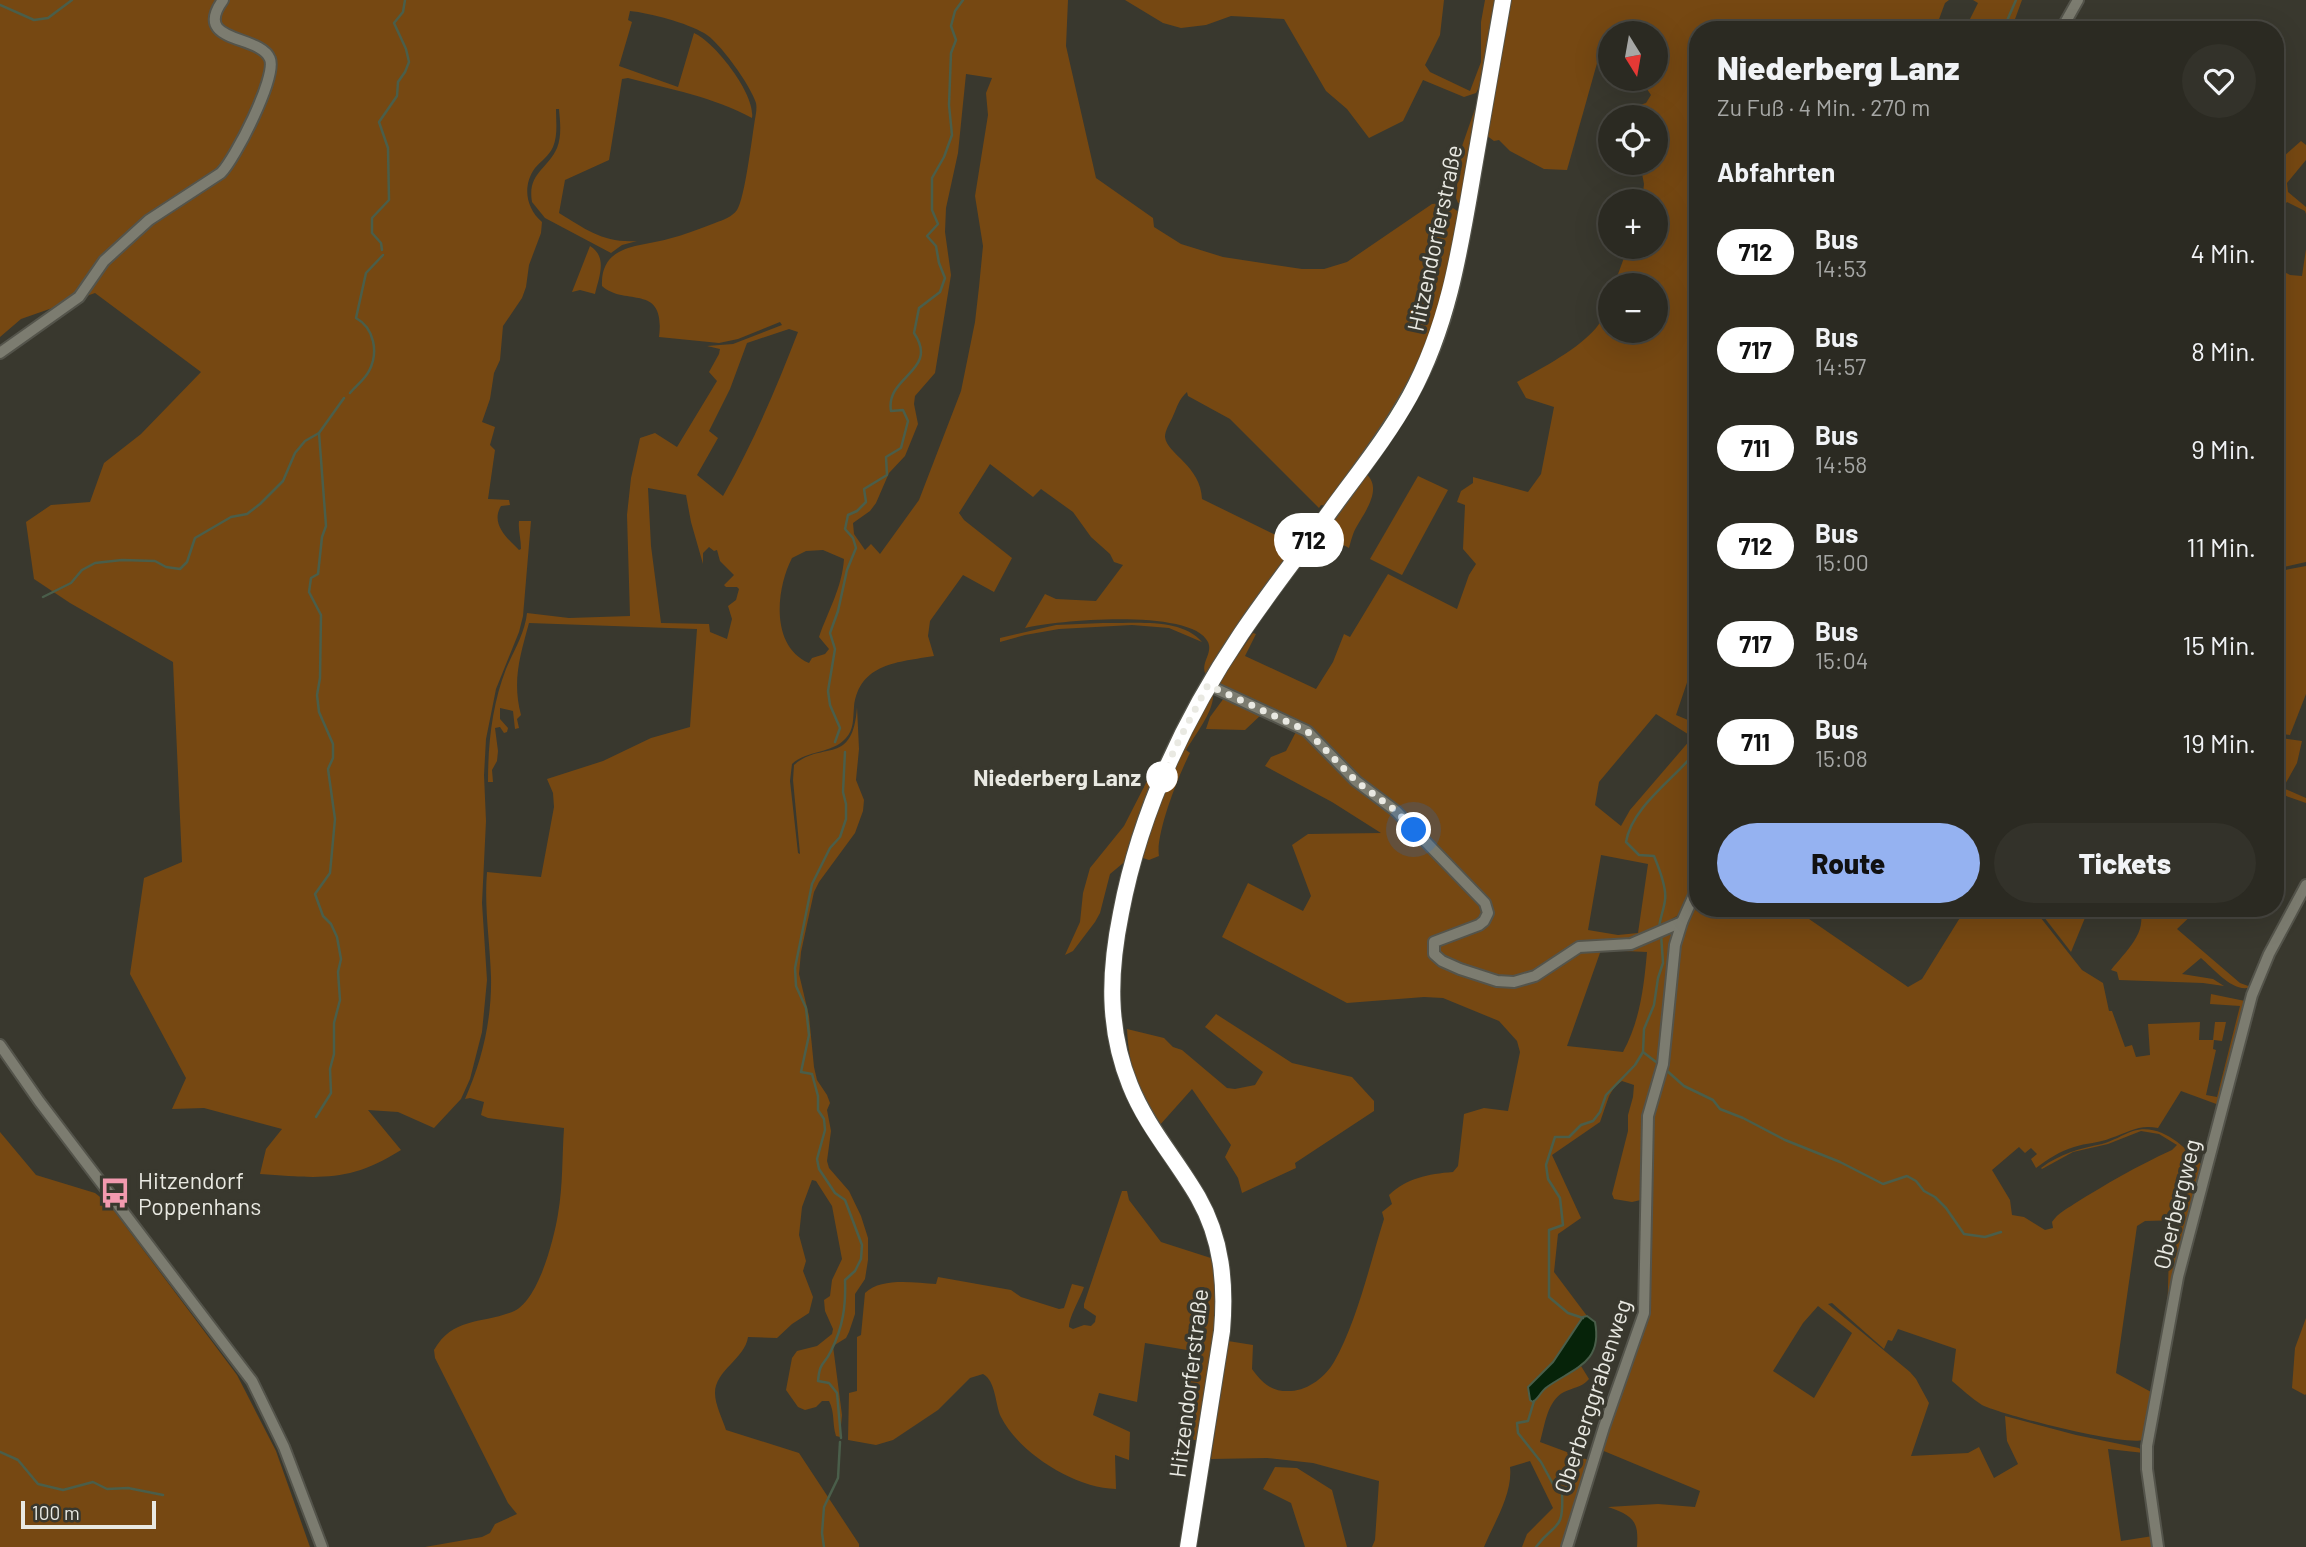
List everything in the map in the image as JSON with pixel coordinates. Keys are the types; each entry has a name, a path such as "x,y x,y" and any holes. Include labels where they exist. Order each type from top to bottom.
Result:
{"main road":[{"name":"Hitzendorferstraße","path":"1188,1547 1222,1331 1224,1300 1221,1263 1217,1242 1205,1211 1153,1129 1129,1083 1115,1034 1111,995 1121,910 1137,848 1168,762 1208,685 1243,631 1393,424 1429,359 1447,305 1459,251 1503,0"}],"street":[{"path":"0,353 79,297 104,261 149,220 221,173 230,162 261,102 271,64 270,57 264,50 224,34 217,25 216,10 223,0"},
{"path":"2067,21 2078,0"},
{"path":"1208,685 1307,731 1356,781 1396,811 1485,903 1488,913 1482,923 1434,942 1433,951 1443,961 1497,981 1514,982 1535,976 1583,946 1631,944 1682,922"},
{"name":"Oberbergweg","path":"2158,1547 2148,1476 2147,1446 2178,1277 2252,995 2269,954 2306,885"},
{"name":"Oberberggrabenweg","path":"1567,1547 1604,1427 1644,1313 1648,1116 1663,1064 1671,975 1682,922 1689,906"},
{"path":"0,1045 39,1101 252,1381 284,1447 322,1547"}],"shaded area":[{"path":"0,0 1068,0 1066,46 1096,178 1153,218 1154,227 1181,244 1223,257 1302,269 1324,269 1347,262 1432,204 1445,203 1459,212 1444,304 1407,394 1328,506 1321,505 1319,508 1230,419 1188,396 1187,392 1178,403 1165,437 1171,449 1196,478 1202,499 1292,543 1289,549 1292,555 1209,673 1205,673 1204,669 1209,650 1208,642 1197,631 1177,624 1122,619 1065,622 1025,628 1045,594 1056,599 1096,601 1123,565 1114,562 1073,512 1041,489 1033,497 990,464 959,513 1012,558 994,592 963,575 930,621 928,636 934,656 895,663 872,673 857,692 849,735 834,747 805,756 792,764 790,781 800,854 794,765 805,758 843,745 849,738 854,726 857,707 859,749 856,780 864,800 863,811 855,833 814,892 799,974 809,1016 817,1080 830,1103 827,1110 831,1131 827,1161 829,1168 849,1191 861,1216 868,1238 868,1260 865,1279 855,1294 855,1314 849,1332 846,1338 833,1346 842,1415 840,1437 836,1436 829,1401 822,1401 816,1407 805,1410 798,1407 786,1390 792,1358 797,1351 817,1346 832,1334 833,1329 825,1311 824,1300 830,1296 832,1280 842,1259 832,1206 816,1181 812,1180 802,1207 799,1235 806,1261 803,1271 813,1297 809,1313 777,1338 748,1337 742,1352 716,1385 715,1398 726,1430 799,1453 859,1547 425,1547 482,1537 490,1533 495,1524 517,1514 508,1503 435,1358 434,1350 450,1332 468,1323 512,1312 530,1296 549,1254 561,1193 564,1128 488,1118 481,1115 484,1102 465,1099 481,1055 490,1008 487,872 541,877 554,807 553,793 547,779 603,761 651,738 690,727 697,629 529,623 518,669 517,691 521,715 517,719 519,728 515,729 513,711 500,708 500,719 508,728 504,733 500,727 495,728 497,761 492,770 493,782 488,782 494,711 501,683 522,634 527,613 569,618 630,616 627,515 631,478 640,438 655,433 677,447 717,381 709,372 720,349 707,346 733,344 782,325 780,322 738,339 719,343 659,337 660,320 650,302 611,292 602,286 603,272 615,255 634,246 697,230 733,215 737,210 745,181 756,103 734,65 704,33 668,19 630,11 628,20 632,22 619,66 678,87 694,33 723,58 741,83 752,108 752,118 691,94 628,78 622,79 609,160 565,180 559,213 605,238 637,241 622,245 611,253 545,218 532,202 531,192 535,178 559,143 559,109 556,109 553,147 535,168 528,182 529,204 542,222 541,233 529,265 522,298 503,326 500,360 494,373 490,399 482,422 495,427 490,445 495,450 488,499 509,500 510,505 501,506 498,513 499,525 519,550 519,521 531,521 523,616 496,689 486,739 482,903 487,980 482,1032 470,1079 461,1099 434,1128 398,1112 368,1110 401,1150 365,1168 317,1177 260,1174 266,1149 282,1129 204,1108 172,1109 186,1078 130,974 144,878 182,862 173,662 70,603 34,579 26,522 51,505 90,502 104,463 141,434 201,372 95,293 21,319 0,337","holes":["966,74 992,78 986,93 988,115 975,196 983,246 979,287 961,391 919,500 880,554 871,544 865,550 854,534 853,523 870,511 889,473 905,456 918,424 915,396 935,373 951,275 945,232 946,208 958,153","789,329 798,332 764,416 723,496 697,475 718,438 709,431 730,389 747,343","648,488 686,495 703,564 703,553 709,547 717,550 720,561 734,575 724,585 739,589 736,600 728,606 732,619 727,639 710,632 709,624 661,623 651,546","823,550 844,559 838,590 819,637 829,649 825,654 812,658 809,663 796,655 788,644 780,616 782,585 792,558 806,551"]},
{"path":"1125,0 1444,0 1440,35 1425,65 1430,72 1470,91 1481,62 1481,22 1485,0 1499,0 1484,78 1476,93 1464,97 1423,80 1403,121 1369,138 1347,109 1326,91 1284,19 1231,16 1206,25 1181,28 1163,23"},
{"path":"1510,0 1949,0 1945,3 1938,21 1689,21 1689,677 1676,715 1688,720 1689,717 1689,735 1656,714 1599,782 1595,805 1621,826 1630,810 1689,741 1689,896 1677,916 1637,939 1591,943 1544,968 1505,979 1444,959 1435,946 1491,913 1323,743 1218,684 1253,633 1256,634 1245,656 1316,689 1333,662 1344,634 1350,637 1388,574 1457,609 1469,575 1476,564 1463,549 1465,505 1457,502 1461,491 1473,483 1473,477 1528,492 1541,474 1554,407 1526,398 1517,382 1583,341 1598,325 1598,343 1668,343 1668,273 1618,273 1624,259 1668,259 1668,189 1643,189 1642,175 1668,175 1668,105 1640,105 1646,103 1651,95 1648,91 1668,91 1668,21 1598,21 1598,60 1567,170 1544,169 1510,151 1499,140 1494,141 1486,135","holes":["1601,855 1648,864 1638,933 1618,935 1588,930"]},
{"path":"1973,0 2022,0 2014,21 1969,21 1978,3"},
{"path":"1478,100 1461,202 1458,203 1456,198 1460,152"},
{"path":"2301,141 2306,145 2306,160 2287,183 2288,192 2306,207 2306,214 2287,202 2284,206 2284,156"},
{"path":"590,246 596,251 601,262 595,294 580,290 572,292"},
{"path":"2306,249 2306,562 2284,567 2284,272 2302,276"},
{"path":"1366,474 1371,480 1373,493 1354,531 1349,548 1323,534"},
{"path":"1418,476 1448,490 1402,575 1370,559"},
{"path":"2306,566 2306,694 2290,735 2284,734 2284,570"},
{"path":"1103,623 1169,625 1193,634 1202,642 1169,628 1132,625 1059,629 1000,642 1000,638 1056,625"},
{"path":"1213,693 1208,715 1186,750 1190,753 1164,820 1159,856 1149,860 1143,858 1165,786 1193,727"},
{"path":"1224,698 1263,713 1245,730 1206,729 1210,717"},
{"path":"1298,728 1381,802 1483,905 1484,917 1440,936 1432,955 1514,984 1571,954 1664,933 1676,935 1663,1040 1654,1086 1645,1199 1632,1202 1614,1199 1612,1194 1628,1131 1634,1085 1622,1081 1615,1086 1600,1122 1552,1155 1581,1218 1558,1234 1554,1272 1587,1316 1583,1317 1553,1362 1528,1387 1537,1399 1545,1388 1581,1366 1589,1379 1564,1392 1554,1401 1540,1442 1591,1461 1564,1547 1522,1547 1527,1534 1553,1508 1530,1461 1510,1467 1506,1497 1484,1547 1372,1547 1375,1540 1379,1481 1313,1463 1267,1458 1211,1459 1228,1341 1253,1345 1252,1369 1264,1383 1273,1388 1284,1391 1298,1390 1322,1377 1334,1362 1350,1329 1384,1219 1382,1212 1392,1204 1389,1195 1418,1178 1453,1172 1458,1166 1464,1114 1484,1108 1508,1111 1520,1052 1517,1041 1499,1021 1443,998 1347,1003 1222,937 1248,883 1303,911 1311,896 1292,845 1308,834 1381,833 1332,802 1265,766 1271,757 1286,751","holes":["1601,950 1647,952 1637,1016 1623,1052 1567,1046"]},
{"path":"2284,738 2302,741 2297,763 2284,786"},
{"path":"1147,781 1152,781 1150,793 1128,859 1110,874 1095,922 1073,951 1065,955 1080,922 1083,893 1090,868 1124,826"},
{"path":"2284,788 2306,798 2306,803 2284,795"},
{"path":"1689,917 1806,917 1908,987 1922,979 1960,917 2040,917 2082,970 2103,983 2109,1011 2112,1011 2125,1047 2132,1045 2136,1057 2150,1055 2148,1024 2200,1022 2199,1040 2213,1040 2215,1022 2226,1022 2222,1041 2214,1040 2213,1049 2216,1050 2206,1095 2217,1097 2240,1006 2210,1004 2211,994 2245,1001 2219,1105 2181,1091 2158,1128 2140,1128 2069,1149 2036,1168 2031,1159 2037,1154 2031,1148 2025,1153 2019,1147 1992,1170 2010,1200 2012,1215 2024,1217 2045,1230 2053,1228 2052,1222 2065,1210 2177,1145 2159,1134 2141,1131 2108,1144 2073,1152 2041,1168 2063,1155 2143,1129 2163,1133 2172,1138 2203,1166 2167,1320 2169,1254 2180,1220 2145,1221 2137,1226 2116,1373 2153,1393 2143,1440 2131,1441 2089,1434 1982,1405 1952,1381 1956,1349 1898,1329 1884,1349 1832,1303 1828,1304 1916,1379 1929,1403 1911,1456 1968,1453 1979,1447 1994,1478 2018,1464 2007,1441 2005,1416 2139,1448 2144,1453 2108,1449 2121,1541 2153,1536 2154,1547 1637,1547 1637,1531 1633,1520 1608,1507 1658,1504 1695,1507 1700,1491 1599,1449 1641,1331 1649,1135 1678,946","holes":["1818,1306 1852,1333 1814,1398 1773,1371 1803,1323"]},
{"path":"2044,917 2085,917 2071,952"},
{"path":"2141,917 2190,917 2177,929 2240,983 2251,987 2231,984 2201,958 2182,974 2213,979 2224,986 2119,980 2117,972 2111,970 2129,949 2141,925"},
{"path":"1216,1014 1292,1063 1352,1077 1374,1101 1374,1111 1295,1163 1296,1168 1242,1193 1238,1178 1225,1157 1231,1145 1192,1089 1159,1126 1136,1080 1128,1044 1127,1029 1164,1038 1227,1088 1255,1085 1263,1072 1205,1027"},
{"path":"0,1132 36,1175 95,1193 109,1204 237,1375 276,1451 310,1547 0,1547"},
{"path":"1122,1191 1127,1191 1129,1200 1161,1242 1217,1260 1221,1300 1199,1440 1189,1440 1182,1409 1193,1351 1145,1343 1137,1402 1099,1393 1093,1415 1130,1432 1129,1460 1115,1455 1116,1489 1083,1483 1067,1476 1021,1444 1001,1417 993,1387 983,1374 970,1378 938,1410 893,1440 876,1445 848,1440 849,1393 857,1391 857,1337 861,1335 865,1293 889,1283 936,1284 938,1277 1011,1290 1021,1297 1059,1309 1064,1308 1072,1284 1084,1287 1069,1327 1073,1329 1084,1325 1091,1326 1096,1316 1084,1308 1084,1304"},
{"path":"1587,1316 1595,1322 1595,1347 1590,1356 1576,1369 1545,1389 1533,1402 1530,1400 1528,1387 1553,1362 1583,1317"},
{"path":"2306,1318 2305,1395 2292,1388 2295,1348"},
{"path":"1275,1467 1297,1468 1332,1490 1347,1547 1305,1547 1291,1503 1263,1489"}],"waterway":[{"path":"0,5 34,20 48,18 72,0"},
{"path":"382,250 381,243 372,233 372,218 389,200 388,148 379,122 397,96 398,82 409,62 394,23 403,12 405,0"},
{"path":"835,742 840,728 830,705 828,691 835,649 830,633 847,570 856,548 853,538 845,529 848,515 866,502 864,489 887,475 886,457 901,448 908,421 903,410 891,411 891,399 921,356 914,333 919,308 940,292 945,278 936,246 927,236 938,224 932,210 932,178 952,135 949,105 951,53 956,40 951,26 955,11 963,0"},
{"path":"2007,21 2016,0"},
{"path":"350,393 369,371 374,356 371,334 356,318 366,273 383,255"},
{"path":"316,1117 331,1093 330,1069 334,1054 334,1023 340,1000 338,972 341,959 337,937 331,924 323,916 315,894 330,873 335,819 328,769 333,758 333,744 319,712 317,695 320,678 321,615 309,592 311,578 318,574 322,537 326,526 319,433 344,398"},
{"path":"43,597 71,583 82,570 95,563 155,561 166,567 180,569 187,562 195,538 231,517 247,514 260,504 283,481 295,453 305,441 319,433"},
{"path":"841,1438 837,1393 829,1383 818,1381 821,1366 831,1351 841,1325 845,1280 855,1271 861,1259 862,1245 845,1200 835,1193 819,1169 817,1159 825,1130 824,1119 818,1110 818,1096 812,1074 801,1072 809,1035 806,1008 796,986 795,968 812,884 830,848 840,837 846,819 843,792 845,752"},
{"path":"1659,928 1665,895 1658,866 1654,856 1639,855 1626,842 1630,829 1646,804 1689,760"},
{"path":"1583,1318 1568,1313 1549,1297 1549,1230 1563,1225 1560,1198 1548,1179 1546,1165 1555,1137 1569,1137 1581,1125 1593,1121 1600,1112 1606,1095 1635,1065 1643,1052 1644,1029 1654,1005 1663,963 1661,934"},
{"path":"1643,1052 1660,1065"},
{"path":"1666,1070 1684,1086 1713,1100 1720,1109 1883,1184 1907,1176 1946,1208 1964,1234 1985,1237 2001,1232"},
{"path":"1534,1401 1528,1421 1517,1423 1518,1433 1541,1462 1554,1486 1562,1493 1560,1521 1536,1547"},
{"path":"824,1547 824,1507 838,1478 840,1442"},
{"path":"0,1452 18,1460 38,1484 63,1490 93,1482 107,1489 128,1488 163,1495"}],"bus line":[{"name":"712","path":"1188,1547 1222,1331 1223,1274 1217,1242 1205,1211 1142,1110 1120,1057 1113,1021 1111,980 1121,910 1149,810 1168,762 1195,708 1243,631 1393,424 1429,359 1447,305 1459,251 1503,0"}],"place":[{"name":"Niederberg Lanz","path":"1162,777"},
{"name":"Hitzendorf Poppenhans","path":"115,1193"}],"route":[{"path":"1162,777 1208,685 1307,731 1356,781 1396,811 1414,830"}]}
